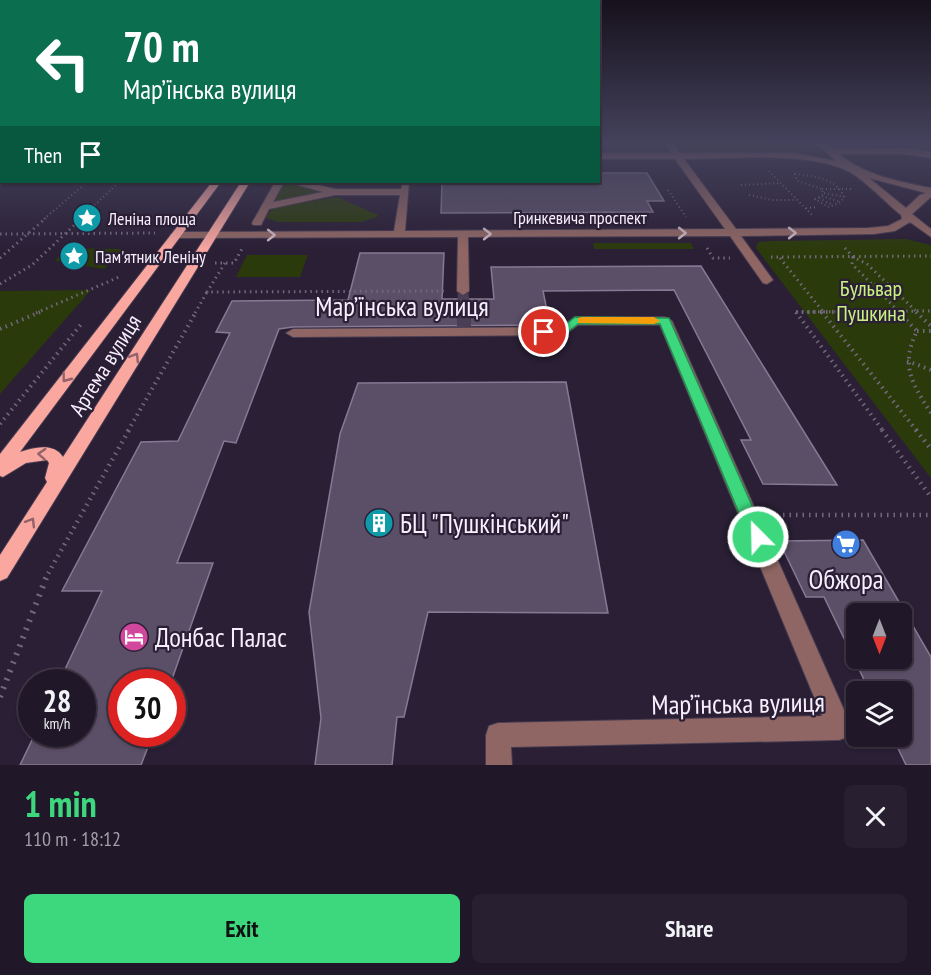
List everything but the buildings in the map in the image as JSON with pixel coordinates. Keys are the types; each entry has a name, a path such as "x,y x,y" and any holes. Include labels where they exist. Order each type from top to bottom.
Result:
{"main road":[{"name":"Артема вулиця","path":"0,466 215,183"},
{"name":"Артема вулиця","path":"0,572 245,183"},
{"path":"0,472 10,463 28,454 52,454 58,463 51,490"}],"street":[{"path":"695,180 767,280"},
{"path":"864,180 931,234"},
{"name":"Гринкевича проспект","path":"877,180 931,192"},
{"path":"257,223 278,183"},
{"path":"301,183 335,192"},
{"path":"266,207 335,192 405,187 399,234"},
{"name":"Гринкевича проспект","path":"175,235 734,233 886,230 907,220 906,214 931,192"},
{"path":"463,234 463,291"},
{"name":"Мар’їнська вулиця","path":"293,333 564,332 575,321 665,321 839,728 498,735 499,765"}],"path":[{"path":"797,180 841,198"},
{"path":"806,180 817,189 841,198"},
{"path":"810,180 817,189 841,198"},
{"path":"815,180 817,189"},
{"path":"817,189 819,180"},
{"path":"821,180 837,186 841,198"},
{"path":"817,189 826,181"},
{"path":"0,258 86,183"},
{"path":"0,284 32,265 118,183"},
{"path":"741,185 781,183"},
{"path":"817,189 832,183"},
{"path":"817,189 837,186"},
{"path":"817,189 841,198"},
{"path":"749,195 772,200 798,200"},
{"path":"805,208 817,207"},
{"path":"0,234 155,233"},
{"path":"779,257 931,449"},
{"path":"853,257 852,264 916,331 931,331"},
{"path":"0,697 41,586 225,263"},
{"path":"0,329 119,277"},
{"path":"873,285 889,285"},
{"path":"207,292 463,291"},
{"path":"931,311 796,312 931,497"},
{"path":"916,331 906,355 907,361 917,391 931,413"},
{"path":"907,361 931,370"},
{"path":"748,516 931,515"}],"green space":[{"path":"284,183 320,189 318,195 274,202"},
{"path":"337,197 378,215 361,222 278,222 266,218 272,208"},
{"name":"Бульвар Пушкина","path":"906,239 931,245 931,478 756,248 758,242 774,241"},
{"path":"593,243 691,243 694,249 594,249"},
{"path":"65,248 122,249 104,269 55,261"},
{"path":"247,255 308,255 300,277 236,277"},
{"path":"91,290 0,394 0,291"}],"tunnel":[{"path":"463,291 464,313"},
{"path":"464,313 464,332"}],"slow traffic":[{"path":"582,321 654,321"}],"place":[{"name":"Леніна площа","path":"87,218"},
{"name":"Пам'ятник Леніну","path":"74,256"},
{"name":"БЦ \"Пушкінський\"","path":"379,523"},
{"name":"Обжора","path":"846,544"},
{"name":"Донбас Палас","path":"134,637"}],"route":[{"path":"544,332 564,332 575,321 665,321 758,537"}]}
